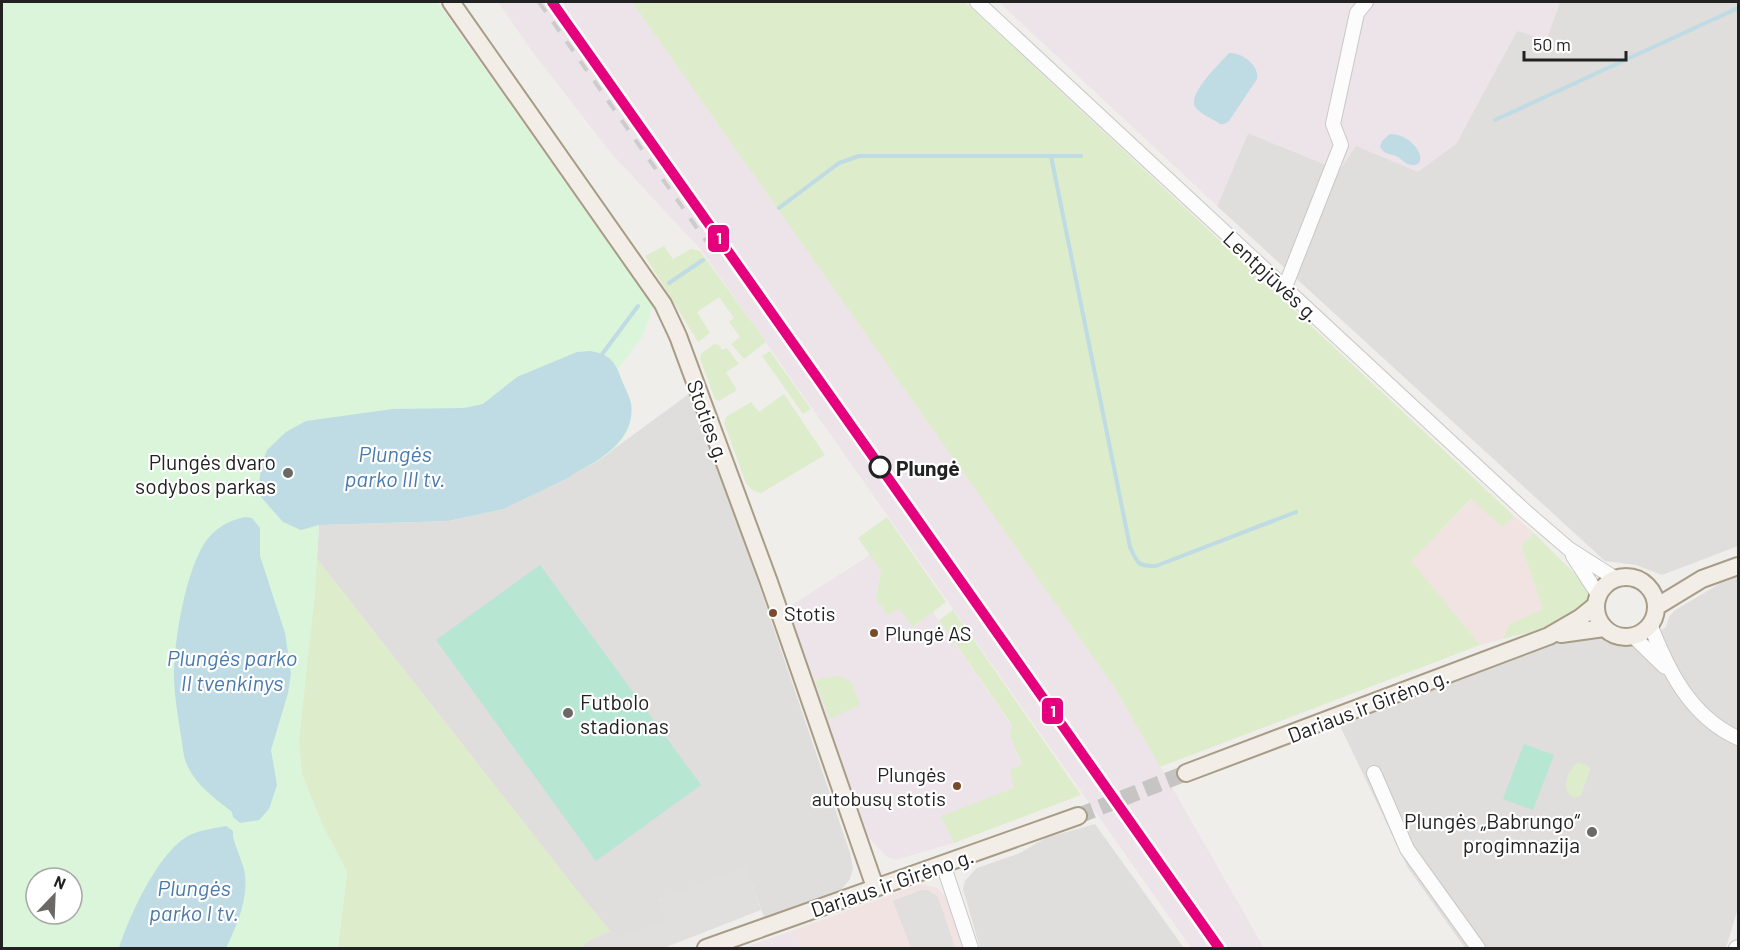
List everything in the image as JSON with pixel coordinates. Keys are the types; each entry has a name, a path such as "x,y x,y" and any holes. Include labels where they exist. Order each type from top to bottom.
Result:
{"main road":[{"name":"Stoties g.","path":"450,2 663,304 678,336 769,582 875,887"},
{"path":"1648,587 1702,579 1738,566"},
{"name":"Dariaus ir Girėno g.","path":"1186,773 1549,636 1580,618 1598,600 1605,586 1616,579"},
{"path":"1616,579 1633,579 1648,587 1653,596 1656,607 1650,624 1643,632 1633,636"},
{"path":"1656,607 1702,579"},
{"path":"1598,600 1597,615 1604,628"},
{"name":"Dariaus ir Girėno g.","path":"1549,636 1604,628 1617,636 1633,636"},
{"name":"Dariaus ir Girėno g.","path":"706,948 1078,816"}],"street":[{"name":"Lentpjūvės g.","path":"977,2 1526,512 1569,549 1616,579"},
{"path":"1285,287 1341,145 1334,124 1357,13 1366,2"},
{"name":"Lentpjūvės g.","path":"1569,549 1598,600"},
{"path":"1650,624 1671,673 1682,690 1705,717 1738,738"},
{"path":"1633,636 1671,673"},
{"path":"1374,773 1407,849 1478,948"},
{"path":"943,864 971,948"}],"shaded area":[{"path":"498,2 632,2 1117,691 1264,948 1191,948 701,250 611,153 531,50"},
{"path":"999,2 1560,2 1546,40 1517,31 1456,144 1418,172 1356,146 1340,170 1248,133 1217,206"},
{"path":"1560,2 1738,2 1738,546 1662,575 1636,565 1605,561 1217,206 1248,133 1339,170 1356,145 1456,144 1517,30 1546,40"},
{"path":"693,391 850,853 853,868 850,879 841,890 764,917 746,868 659,900 668,920 621,938 610,931 575,888 317,559 319,525 448,521 504,509 596,462"},
{"path":"1472,499 1502,527 1514,516 1534,533 1521,545 1543,609 1509,624 1503,639 1480,645 1410,561"},
{"path":"870,555 881,571 876,600 888,615 899,609 913,627 933,612 1012,726 1010,736 1022,766 1015,788 941,816 954,843 895,860 887,857 869,838 787,608"},
{"path":"1738,577 1738,908 1726,948 1465,948 1408,868 1340,726 1556,641 1595,634 1632,646 1648,640 1666,627 1669,617 1675,610 1721,583"},
{"path":"1095,824 1184,948 980,948 963,889 965,881 971,874 977,868 1020,853 1045,838"},
{"path":"746,867 761,910 664,948 581,948 588,941 610,931 621,938 667,920 659,900"},
{"path":"921,884 938,888 949,901 962,948 801,948 794,930"},
{"path":"921,890 928,890 938,897 955,947 911,948 893,901"},
{"path":"794,930 801,948 743,948"}],"green space":[{"name":"Plungės dvaro sodybos parkas","path":"2,2 437,2 653,306 643,335 618,369 630,409 627,431 622,441 598,461 504,509 448,521 319,525 315,594 299,741 302,774 322,824 347,872 338,948 2,948"},
{"path":"632,2 965,2 1514,516 1502,527 1471,499 1411,561 1480,645 1160,767 1117,691"},
{"path":"664,246 673,259 691,249 700,251 766,342 744,359 731,344 740,337 729,322 734,318 719,297 697,312 710,333 698,342 645,256"},
{"path":"714,344 719,345 722,350 727,348 739,364 726,372 737,390 719,401 715,399 700,359 701,354"},
{"path":"770,351 811,409 803,414 762,356"},
{"path":"784,394 825,455 761,493 752,490 746,483 724,423 726,417 751,402 759,412"},
{"path":"887,517 946,602 913,627 899,609 888,615 876,600 881,571 858,538"},
{"path":"1534,533 1588,587 1588,598 1581,608 1558,623 1503,639 1509,624 1543,609 1521,545"},
{"path":"317,559 610,931 588,941 581,948 338,948 347,872 322,824 302,774 299,741"},
{"name":"Futbolo stadionas","path":"540,565 701,785 596,861 436,640"},
{"path":"953,610 1081,795 954,843 941,816 1014,788 1010,770 1022,765 1010,736 1012,725 939,620"},
{"path":"840,676 852,683 860,705 830,719 815,681"},
{"path":"1524,744 1554,755 1533,810 1503,799"},
{"path":"1578,762 1590,767 1590,770 1581,795 1574,798 1566,785 1568,775"}],"water":[{"path":"1229,53 1244,57 1249,61 1256,69 1257,79 1229,121 1220,124 1198,110 1194,103 1195,96 1205,79"},
{"path":"1390,134 1409,140 1415,146 1419,152 1419,163 1415,165 1405,163 1380,147 1382,141"},
{"name":"Plungės parko III tv.","path":"590,351 608,357 617,368 631,403 632,412 628,429 605,455 570,477 504,509 448,521 319,525 301,530 283,522 261,497 259,484 261,466 267,450 286,432 306,421 393,409 464,408 483,404 517,377 577,352"},
{"name":"Plungės parko II tvenkinys","path":"252,518 260,528 260,556 285,633 291,673 288,693 271,750 277,785 269,809 259,820 240,823 233,817 232,812 202,786 186,763 176,702 174,666 186,591 197,557 204,544 217,530 233,520"},
{"name":"Plungės parko I tv.","path":"226,826 233,831 244,869 245,890 241,910 226,948 119,948 138,903 167,855 178,843 190,835"}],"waterway":[{"path":"1495,120 1738,8"},
{"path":"779,208 839,163 859,156 1081,156"},
{"path":"1051,156 1130,547 1139,563 1145,566 1156,566 1296,512"},
{"path":"669,283 703,260"},
{"path":"600,357 638,306"}],"tunnel":[{"path":"1078,816 1186,773"}],"railway":[{"path":"539,2 706,241"}],"transit line":[{"name":"1","path":"552,2 1219,948"}],"place":[{"name":"Plungė","path":"880,467"},
{"name":"Plungės dvaro sodybos parkas","path":"288,473"},
{"name":"Stotis","path":"773,613"},
{"name":"Plungė AS","path":"874,633"},
{"name":"Futbolo stadionas","path":"568,713"},
{"name":"Plungės autobusų stotis","path":"957,786"},
{"name":"Plungės „Babrungo“ progimnazija","path":"1592,832"}]}
